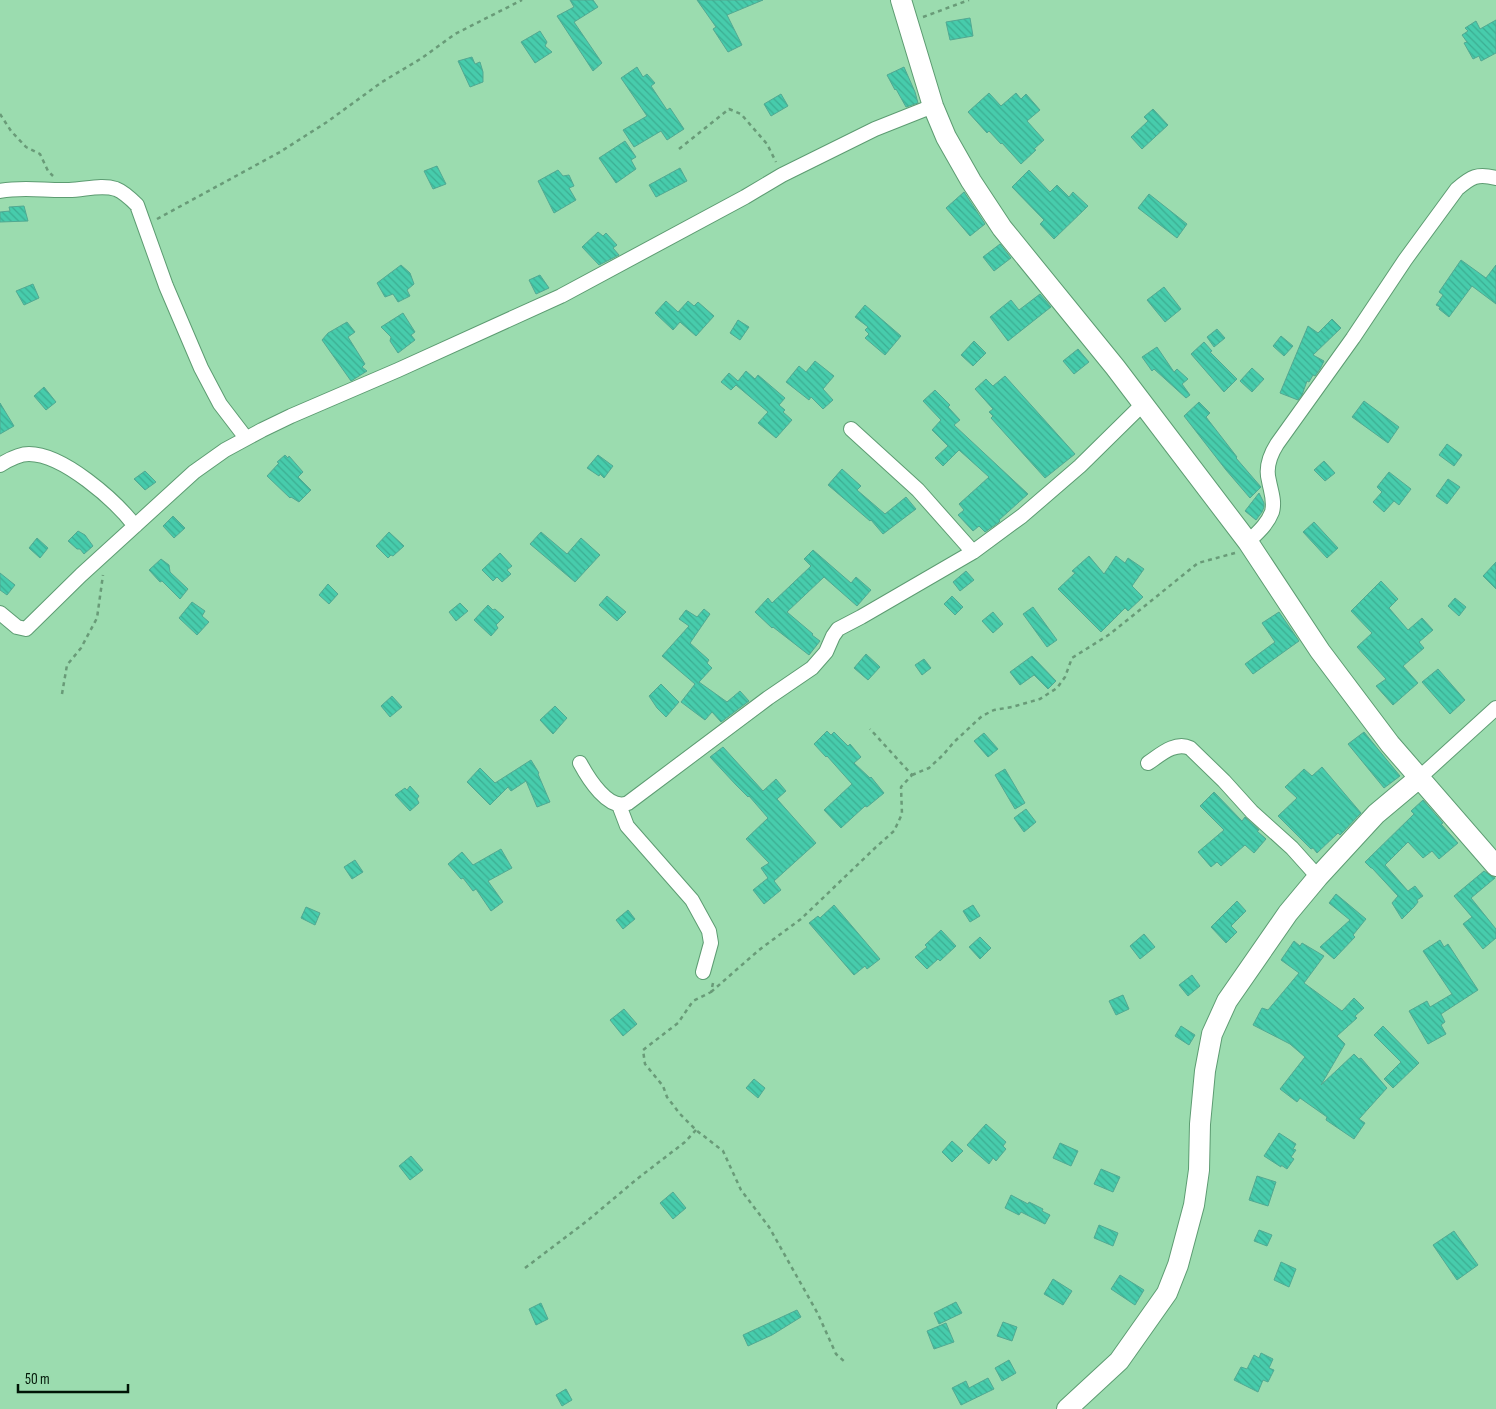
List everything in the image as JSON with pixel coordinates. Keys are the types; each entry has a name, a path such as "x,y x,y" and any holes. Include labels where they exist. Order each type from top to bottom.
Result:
{"street":[{"path":"901,0 933,106 946,137 959,161 1002,228 1084,327 1248,542 1320,651 1390,744 1496,866"},
{"path":"0,613 18,627 26,629 106,551 194,472 246,438 291,416 390,374 561,296 746,197 782,175 875,129 933,106"},
{"path":"1248,542 1263,528 1272,510 1268,468 1269,460 1277,444 1343,352 1405,260 1457,189 1466,181 1476,176 1484,175 1496,178"},
{"path":"0,191 21,187 69,190 103,187 124,193 137,206 166,286 205,375 220,404 246,438"},
{"path":"580,764 595,787 611,801 624,804 634,799 768,698 812,668 826,652 838,629 972,552 1022,516 1080,466 1143,404"},
{"path":"851,429 918,490 972,552"},
{"path":"0,465 16,457 28,454 46,457 78,473 91,483 126,514 135,526"},
{"path":"1067,1409 1118,1361 1167,1293 1178,1265 1194,1205 1199,1170 1204,1070 1212,1034 1227,1001 1288,913 1318,877 1376,814 1496,708"},
{"path":"1148,763 1175,746 1182,745 1191,749 1224,780 1252,812 1292,848 1318,877"},
{"path":"618,804 627,826 686,893 709,931 708,974"}],"path":[{"path":"145,226 280,152 455,34 522,0"},
{"path":"907,23 969,0"},
{"path":"680,149 728,109 742,114 768,144 782,175"},
{"path":"0,114 11,131 26,147 40,154 48,171 69,190"},
{"path":"845,1362 836,1354 818,1314 769,1227 741,1190 723,1151 696,1130 666,1097 663,1086 645,1064 643,1050 678,1023 693,1001 711,992 760,950 801,919 894,831 902,814 901,787 912,775 928,768 943,755 982,716 994,710 1040,699 1058,688 1065,678 1072,658 1110,634 1198,563 1237,552 1248,542"},
{"path":"62,694 67,665 81,648 97,618 106,551"},
{"path":"870,729 912,775"},
{"path":"708,974 711,992"},
{"path":"525,1268 685,1142 696,1130"}],"building":[{"path":"570,0 593,0 598,7 574,22 602,63 593,71 557,16 574,7"},
{"path":"697,0 763,0 727,15 742,45 728,52 713,29 716,27"},
{"path":"970,18 973,36 950,40 946,22"},
{"path":"1496,20 1496,53 1481,61 1479,56 1473,59 1464,43 1467,42 1462,35 1468,31 1465,28 1476,21 1480,29"},
{"path":"540,31 547,42 545,46 552,52 535,63 521,42"},
{"path":"472,57 475,64 480,62 483,82 470,87 458,61"},
{"path":"637,67 643,77 647,74 655,83 651,86 667,110 670,108 684,129 667,140 661,131 634,147 623,130 647,116 621,78"},
{"path":"904,67 918,103 906,107 887,75"},
{"path":"989,93 1001,106 1016,93 1021,99 1026,94 1040,110 1027,121 1044,140 1021,164 989,131 987,133 968,112"},
{"path":"781,94 788,106 771,116 764,104"},
{"path":"1153,109 1168,125 1142,149 1131,137 1148,121 1144,117"},
{"path":"625,141 636,157 631,160 636,169 616,183 599,158"},
{"path":"437,166 446,184 433,189 424,171"},
{"path":"680,168 687,181 656,197 649,185"},
{"path":"558,170 563,176 569,175 574,186 569,188 576,200 554,213 538,181"},
{"path":"1029,170 1050,192 1057,185 1069,197 1073,192 1088,206 1054,239 1040,224 1044,220 1012,187"},
{"path":"964,192 985,224 970,236 946,208"},
{"path":"1149,194 1187,224 1177,238 1138,208"},
{"path":"24,206 28,221 0,222 0,212 10,211 9,207"},
{"path":"598,232 603,236 606,233 617,245 613,248 619,255 599,265 582,247"},
{"path":"1000,244 1011,258 994,271 983,257"},
{"path":"1461,260 1486,278 1496,265 1496,304 1472,286 1449,317 1436,305 1443,295 1439,292"},
{"path":"401,265 410,273 414,284 407,290 410,296 398,302 393,294 385,297 377,283"},
{"path":"540,275 549,288 536,294 529,280"},
{"path":"33,284 39,298 24,305 16,291"},
{"path":"1164,287 1181,309 1165,322 1147,300"},
{"path":"1040,294 1051,307 1008,341 990,317 1011,300 1019,310"},
{"path":"666,301 678,312 688,301 694,306 698,302 714,316 696,336 680,322 673,330 655,313"},
{"path":"865,305 901,336 885,355 865,338 869,334 865,330 868,327 855,317"},
{"path":"403,313 415,332 411,335 415,340 398,353 390,341 391,337 381,327"},
{"path":"1332,319 1341,328 1313,355 1324,361 1315,376 1313,375 1309,382 1307,381 1302,395 1298,400 1280,393 1308,326 1318,333"},
{"path":"738,320 749,327 740,340 730,333"},
{"path":"347,322 355,332 348,337 365,364 362,367 367,371 351,381 322,340 328,333"},
{"path":"1217,329 1225,338 1214,347 1207,337"},
{"path":"1281,336 1293,346 1284,356 1273,346"},
{"path":"974,341 986,353 973,366 961,355"},
{"path":"1204,342 1212,351 1210,352 1237,379 1224,392 1191,354"},
{"path":"1157,347 1174,372 1177,369 1188,379 1182,384 1190,395 1186,398 1154,369 1152,371 1142,357"},
{"path":"1078,349 1089,362 1074,374 1063,361"},
{"path":"815,361 834,376 823,389 833,400 823,409 811,397 809,400 786,382 799,366 806,372"},
{"path":"1252,368 1264,379 1252,392 1240,381"},
{"path":"746,371 755,379 758,375 785,398 779,405 785,410 783,412 792,420 776,438 758,423 768,412 736,385 731,390 721,382 729,373 738,381"},
{"path":"1005,376 1075,454 1045,478 991,418 993,416 989,412 993,409 975,389 986,379 993,386"},
{"path":"44,387 56,402 46,410 34,396"},
{"path":"935,390 950,405 948,407 960,420 954,425 1028,494 998,523 985,532 979,526 973,531 958,515 964,510 959,504 989,477 959,450 943,466 935,458 948,446 932,430 941,420 923,401"},
{"path":"1364,401 1399,427 1388,443 1352,417"},
{"path":"1199,402 1210,413 1206,417 1236,458 1261,487 1250,498 1184,416"},
{"path":"0,403 14,426 0,434"},
{"path":"1447,444 1462,455 1454,466 1439,455"},
{"path":"285,455 288,458 289,456 303,472 298,477 311,490 299,502 290,498 267,476 279,463 277,462"},
{"path":"598,455 613,466 604,478 587,468"},
{"path":"1324,461 1335,473 1325,481 1314,470"},
{"path":"842,469 861,486 857,490 885,514 906,497 916,509 883,534 871,520 828,485"},
{"path":"145,471 156,482 145,490 134,479"},
{"path":"1389,472 1411,489 1399,505 1394,501 1384,512 1373,502 1382,492 1377,487"},
{"path":"1448,479 1460,487 1447,504 1436,496"},
{"path":"1259,493 1264,507 1256,520 1245,511"},
{"path":"173,516 185,528 174,538 163,526"},
{"path":"1314,522 1338,548 1327,558 1303,532"},
{"path":"78,531 85,535 93,546 84,554 68,541"},
{"path":"389,532 404,546 388,558 376,546"},
{"path":"541,532 567,554 581,538 600,555 575,582 530,544"},
{"path":"37,538 48,548 40,558 29,548"},
{"path":"813,550 851,583 856,577 871,590 857,606 824,577 787,612 820,641 809,655 772,628 755,612 768,598 772,603 811,566 804,559"},
{"path":"500,553 512,566 507,570 511,574 502,582 497,577 493,581 482,570"},
{"path":"1089,556 1104,574 1116,556 1125,563 1128,558 1144,569 1132,586 1143,597 1128,611 1125,608 1101,632 1058,589 1075,573 1072,571"},
{"path":"161,559 169,565 170,572 188,589 180,599 149,570"},
{"path":"1496,562 1496,589 1483,576"},
{"path":"966,571 974,580 960,591 953,582"},
{"path":"0,573 15,585 7,595 0,590"},
{"path":"1381,581 1398,599 1389,608 1408,630 1422,618 1433,630 1419,642 1424,648 1403,666 1418,683 1393,705 1376,686 1386,679 1357,647 1372,633 1351,611"},
{"path":"328,584 338,594 329,604 319,595"},
{"path":"607,596 626,612 617,621 599,605"},
{"path":"952,596 963,607 955,615 944,604"},
{"path":"1455,598 1466,607 1459,616 1448,606"},
{"path":"192,602 205,611 202,616 209,622 197,635 179,618"},
{"path":"460,603 468,611 456,621 449,612"},
{"path":"488,605 504,617 496,625 498,628 491,636 474,620"},
{"path":"1033,607 1057,640 1047,647 1023,614"},
{"path":"704,609 710,614 690,643 709,660 707,663 712,668 699,682 727,702 740,691 749,701 721,722 712,712 705,720 681,702 695,684 662,656 689,626 679,619 686,610 697,617"},
{"path":"993,612 1003,624 993,633 982,621"},
{"path":"1279,612 1299,641 1253,674 1245,664 1275,642 1262,623"},
{"path":"866,654 880,667 868,680 854,668"},
{"path":"1032,656 1056,681 1048,689 1034,675 1020,685 1010,672"},
{"path":"924,659 931,668 922,675 915,665"},
{"path":"1438,669 1465,700 1450,714 1422,682"},
{"path":"661,684 679,702 666,717 649,696"},
{"path":"392,696 402,707 390,717 381,706"},
{"path":"555,706 567,718 553,734 540,720"},
{"path":"827,731 831,735 834,732 848,746 850,744 861,757 854,763 871,777 884,793 867,807 865,806 841,828 824,810 852,784 814,744"},
{"path":"1364,732 1400,776 1384,788 1348,744"},
{"path":"984,733 998,749 988,757 974,741"},
{"path":"723,747 763,791 776,779 786,791 777,799 816,843 774,881 781,890 764,904 753,890 768,878 761,868 769,863 746,839 768,818 710,757"},
{"path":"531,760 539,773 550,802 537,807 526,781 511,791 508,787 490,805 467,782 480,768 495,783"},
{"path":"1322,767 1361,813 1340,835 1338,833 1317,853 1278,816 1297,798 1285,787 1304,769 1312,776"},
{"path":"1005,769 1025,803 1015,809 995,775"},
{"path":"410,786 419,796 417,799 419,803 410,811 395,795 405,788 407,790"},
{"path":"1214,792 1242,821 1245,817 1266,839 1254,853 1245,845 1221,866 1217,862 1211,867 1198,852 1224,830 1200,806"},
{"path":"1423,800 1458,843 1439,859 1432,851 1423,858 1408,842 1385,865 1408,891 1415,886 1423,896 1417,900 1418,902 1402,919 1392,903 1398,896 1365,862 1414,814 1411,811"},
{"path":"1026,809 1036,822 1024,832 1014,818"},
{"path":"501,849 512,868 488,881 503,902 491,911 476,889 473,891 448,864 462,852 473,865"},
{"path":"355,860 363,872 352,879 344,867"},
{"path":"1484,871 1495,878 1471,898 1496,929 1496,938 1483,949 1463,924 1472,917 1454,896"},
{"path":"1336,894 1366,919 1353,935 1355,937 1334,959 1320,947 1350,920 1329,903"},
{"path":"1237,901 1246,911 1231,926 1237,932 1226,943 1211,927"},
{"path":"834,905 880,959 867,969 865,966 854,975 809,923 818,916 820,918"},
{"path":"973,905 980,916 970,922 963,911"},
{"path":"306,907 320,913 315,925 301,918"},
{"path":"628,910 635,919 623,929 616,920"},
{"path":"941,930 956,946 940,961 938,959 927,969 915,957 927,947 925,945"},
{"path":"1144,934 1155,947 1140,959 1130,946"},
{"path":"980,937 991,948 980,959 969,947"},
{"path":"1440,940 1444,947 1448,944 1478,990 1441,1014 1445,1022 1441,1025 1446,1034 1428,1044 1409,1011 1427,1001 1430,1007 1452,994 1423,951"},
{"path":"1294,941 1300,946 1302,943 1324,956 1304,983 1342,1011 1354,998 1364,1008 1355,1016 1357,1018 1337,1036 1345,1044 1321,1085 1354,1054 1359,1059 1361,1058 1387,1088 1359,1119 1365,1123 1354,1139 1326,1120 1327,1117 1300,1098 1297,1102 1280,1089 1305,1057 1290,1044 1253,1025 1262,1008 1268,1010 1299,973 1281,960"},
{"path":"1192,975 1200,986 1188,996 1179,985"},
{"path":"1123,995 1129,1009 1116,1015 1109,1001"},
{"path":"624,1009 637,1024 623,1036 610,1020"},
{"path":"1181,1026 1195,1035 1189,1045 1175,1036"},
{"path":"1383,1026 1419,1063 1393,1088 1384,1079 1401,1062 1374,1035"},
{"path":"754,1079 765,1088 758,1098 746,1088"},
{"path":"986,1124 1006,1142 1003,1146 1006,1149 996,1161 993,1158 989,1164 967,1145"},
{"path":"1279,1133 1296,1144 1293,1149 1296,1150 1291,1157 1294,1159 1287,1169 1264,1156"},
{"path":"952,1141 963,1151 952,1162 942,1152"},
{"path":"1060,1143 1078,1151 1071,1166 1053,1158"},
{"path":"411,1156 423,1170 410,1180 399,1166"},
{"path":"1101,1169 1120,1177 1113,1192 1094,1184"},
{"path":"1257,1176 1276,1182 1268,1206 1249,1200"},
{"path":"673,1192 686,1208 673,1219 660,1203"},
{"path":"1011,1195 1043,1209 1042,1211 1050,1215 1045,1224 1021,1212 1019,1215 1005,1208"},
{"path":"1099,1225 1118,1233 1113,1246 1094,1238"},
{"path":"1259,1230 1272,1235 1267,1246 1254,1241"},
{"path":"1454,1231 1478,1265 1457,1280 1433,1245"},
{"path":"1281,1262 1296,1269 1289,1287 1274,1280"},
{"path":"1120,1275 1144,1290 1135,1305 1111,1289"},
{"path":"1053,1279 1072,1291 1063,1305 1044,1294"},
{"path":"956,1302 962,1313 939,1324 934,1313"},
{"path":"541,1303 548,1319 536,1325 529,1309"},
{"path":"797,1310 801,1317 772,1335 748,1346 743,1335"},
{"path":"1003,1322 1017,1327 1012,1341 997,1336"},
{"path":"946,1323 954,1342 934,1349 927,1331"},
{"path":"1261,1353 1273,1359 1269,1368 1274,1370 1268,1382 1263,1380 1258,1392 1234,1380 1241,1367 1247,1369 1254,1355 1259,1358"},
{"path":"1009,1360 1016,1373 1002,1381 995,1368"},
{"path":"988,1378 994,1389 961,1405 952,1388 966,1381 969,1388"},
{"path":"566,1389 572,1400 562,1406 556,1395"}]}
